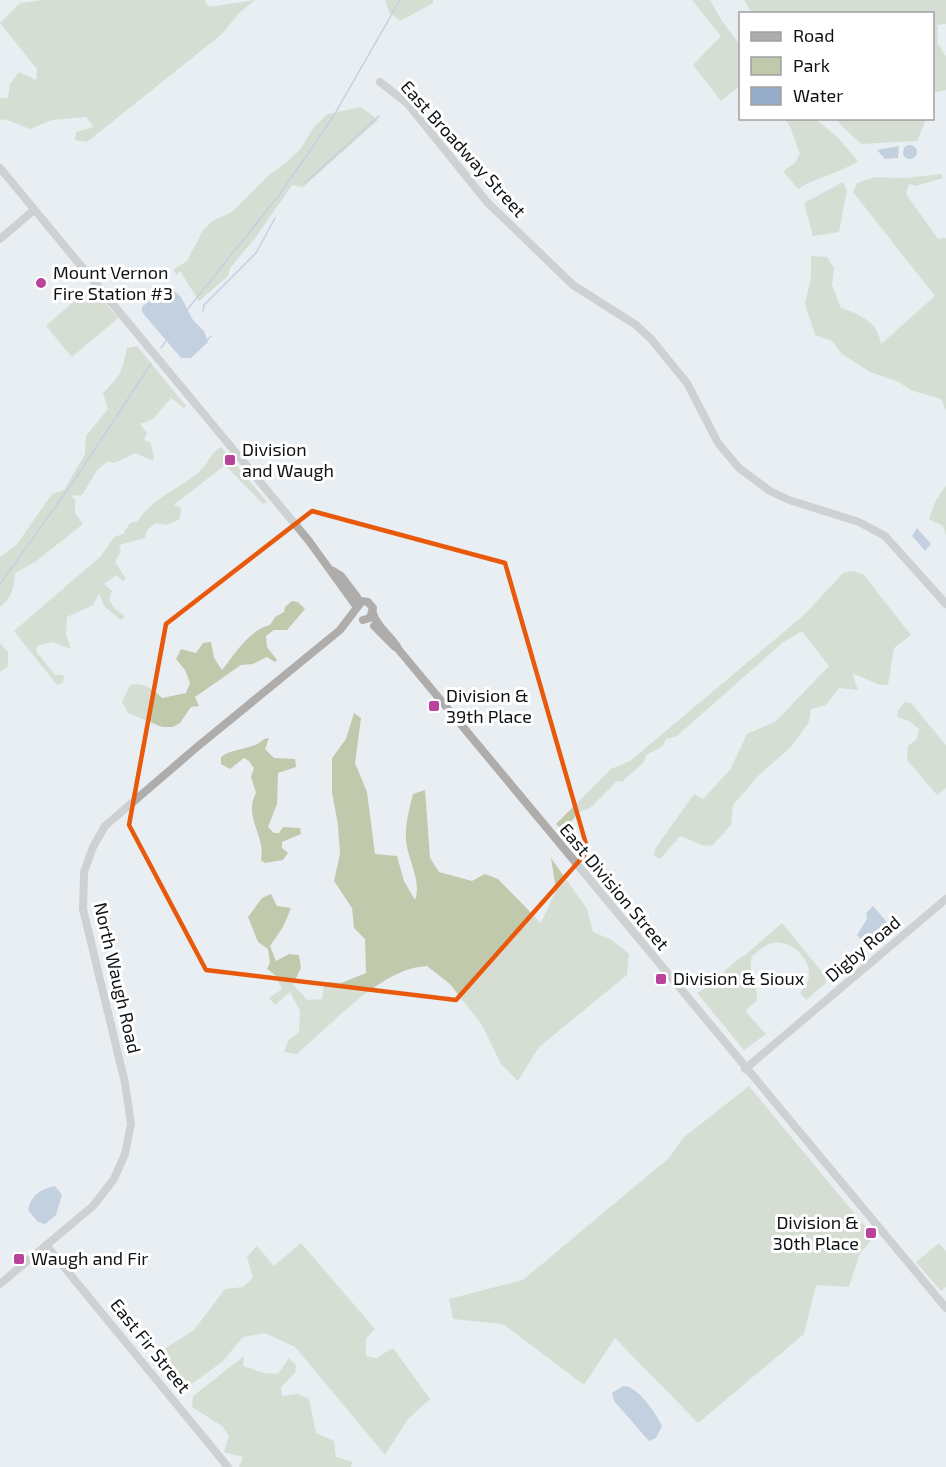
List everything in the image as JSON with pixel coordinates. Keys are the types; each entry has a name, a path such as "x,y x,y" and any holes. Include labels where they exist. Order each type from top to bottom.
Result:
{"street":[{"name":"East Broadway Street","path":"380,82 407,104 487,202 573,285 636,325 651,339 687,383 718,443 739,468 770,491 789,500 859,522 885,536 946,604"},
{"path":"0,168 332,570 357,606 357,616 363,620 370,618 373,612 371,605 357,606"},
{"path":"0,239 34,210"},
{"name":"North Waugh Road","path":"0,1284 93,1206 114,1179 125,1154 131,1124 120,1057 83,909 84,872 93,847 105,826 114,818 343,629 357,606"},
{"name":"East Division Street","path":"373,612 377,622 392,638 399,650"},
{"name":"East Division Street","path":"363,620 369,622 399,650 946,1308"},
{"name":"Digby Road","path":"745,1069 946,899"},
{"name":"East Fir Street","path":"46,1245 228,1467"}],"highlighted area":[{"path":"312,511 505,563 588,851 456,1000 206,970 129,825 166,624"}],"green space":[{"path":"44,0 204,0 209,7 255,0 239,13 222,34 87,142 75,140 76,132 94,127 86,117 52,120 30,129 5,119 0,121 0,98 8,98 10,84 19,72 36,80 37,69 0,23 20,3"},
{"path":"385,0 433,0 433,3 400,21 389,12"},
{"path":"692,0 710,0 739,44 739,87 721,101 693,65 721,36"},
{"path":"744,0 946,0 946,24 935,25 938,26 937,43 946,56 946,90 936,92 934,89 934,12 751,12"},
{"path":"361,107 378,120 303,187 292,185 256,237 230,268 228,276 199,301 180,271 177,275 173,270 187,261 203,230 214,220 232,212 269,175 287,162 301,148 314,127 328,114"},
{"path":"786,120 817,120 838,138 858,161 798,189 783,171 795,163 800,153"},
{"path":"836,120 926,120 917,141 861,144"},
{"path":"941,174 943,178 915,186 909,184 906,194 938,239 946,238 946,410 941,399 910,390 899,382 870,372 842,354 832,341 815,335 805,304 811,277 811,256 827,257 834,268 832,285 841,308 867,320 876,330 881,344 935,296 853,192 857,183 875,177 905,178"},
{"path":"843,182 847,190 839,232 813,236 804,203"},
{"path":"91,286 118,318 72,357 46,326"},
{"path":"137,346 186,406 184,408 171,398 153,419 140,424 147,433 144,440 151,443 154,459 150,460 136,453 114,463 108,461 98,469 82,495 70,496 75,499 75,513 83,524 35,562 15,573 12,592 0,607 0,557 17,544 52,494 64,490 85,454 86,436 108,409 103,393 120,373 127,348"},
{"path":"221,447 267,502 263,504 225,465 174,505 181,508 180,519 166,525 156,523 147,530 145,538 119,545 121,551 115,562 126,579 123,581 116,575 104,584 112,591 109,600 115,609 125,616 121,620 105,607 99,594 93,605 67,617 66,635 71,649 52,642 37,646 36,651 55,675 64,675 63,683 57,685 14,631 101,556 114,537 123,534 130,523 138,521 158,500 200,471 214,452"},
{"path":"946,485 946,536 943,526 929,519 935,502"},
{"path":"853,571 863,574 911,635 894,648 888,685 880,685 852,673 858,690 839,688 826,705 811,709 809,722 791,747 759,775 733,805 731,825 713,845 704,846 680,836 660,859 654,855 655,849 694,794 703,799 730,770 747,734 776,721 829,666 802,631 782,643 677,736 666,739 663,746 646,755 644,762 622,782 617,781 590,808 579,812 569,824 560,828 556,824 611,769 630,761 804,615 843,573"},
{"path":"292,601 298,602 305,609 287,630 274,630 266,636 267,647 277,660 275,662 267,657 253,664 241,665 195,697 199,706 191,707 180,723 173,727 162,727 128,713 122,702 130,685 140,684 148,687 162,698 186,693 190,683 185,670 176,659 181,649 196,653 203,643 211,642 214,658 222,670 249,637 270,625"},
{"path":"0,643 8,652 8,666 0,672"},
{"path":"905,702 911,703 946,745 946,788 937,795 907,760 908,746 917,739 919,729 909,721 897,717 898,710"},
{"path":"354,713 361,718 355,763 367,792 375,854 397,856 404,881 415,900 417,886 407,848 406,829 413,794 425,790 430,858 439,872 472,881 485,874 498,879 541,923 556,890 551,858 587,909 593,932 612,940 629,954 627,975 539,1047 518,1081 501,1064 482,1025 450,984 427,966 410,969 375,987 297,1054 284,1052 288,1041 299,1032 300,1011 290,992 275,1005 269,998 282,989 275,975 267,969 270,962 268,949 258,942 248,917 262,898 271,894 277,906 291,908 283,927 270,946 276,961 289,954 299,955 301,968 293,984 307,1000 322,999 324,986 329,982 341,983 366,973 365,939 354,928 352,908 334,881 340,854 332,792 332,758 346,739"},
{"path":"269,738 265,749 274,758 295,759 296,767 278,773 277,804 268,827 274,833 279,833 283,827 300,828 301,834 282,842 282,848 288,853 283,860 265,863 261,860 262,851 252,810 256,793 251,777 254,768 244,758 230,769 221,764 221,757"},
{"path":"782,923 826,977 825,984 806,1000 800,993 808,979 807,963 798,951 786,944 769,944 752,956 751,970 757,998 746,1012 766,1034 744,1050 697,993 711,984"},
{"path":"749,1086 874,1237 860,1253 849,1287 816,1285 804,1334 698,1423 615,1338 584,1385 503,1324 453,1319 449,1299 523,1280 669,1158 683,1138"},
{"path":"301,1243 375,1329 366,1338 366,1356 376,1358 393,1348 430,1399 408,1419 385,1455 295,1347 265,1333 243,1337 222,1362 179,1393 150,1358 194,1330 225,1289 243,1287 253,1278 247,1257 257,1246 274,1266"},
{"path":"939,1243 946,1251 946,1287 941,1291 916,1262"},
{"path":"244,1356 243,1366 264,1373 278,1374 289,1358 296,1365 295,1373 281,1387 282,1396 298,1394 309,1399 316,1433 334,1441 336,1457 353,1462 351,1467 239,1467 243,1457 224,1452 229,1436 222,1426 192,1407 193,1396"}],"water":[{"path":"907,145 913,145 917,152 913,159 907,159 903,155 903,149"},
{"path":"899,146 898,158 885,159 877,150"},
{"path":"168,285 181,297 193,320 204,331 208,342 191,358 181,358 142,312 142,307"},
{"path":"917,528 931,544 925,551 912,536"},
{"path":"873,906 892,928 868,948 857,935 867,919 866,913"},
{"path":"55,1186 62,1195 56,1215 45,1224 38,1222 28,1210 32,1200 41,1191"},
{"path":"623,1386 640,1395 655,1414 662,1426 656,1438 649,1441 614,1401 612,1393"}],"waterway":[{"path":"187,310 280,194 333,117 400,0"},
{"path":"306,182 379,116"},
{"path":"203,311 204,305 256,253 275,218"},
{"path":"207,340 211,336"},
{"path":"161,348 166,341"},
{"path":"0,584 73,482 151,364"}],"place":[{"name":"Mount Vernon Fire Station #3","path":"41,283"},
{"name":"Division and Waugh","path":"230,460"},
{"name":"Division & 39th Place","path":"434,706"},
{"name":"Division & Sioux","path":"661,979"},
{"name":"Division & 30th Place","path":"871,1233"},
{"name":"Waugh and Fir","path":"19,1259"}]}
